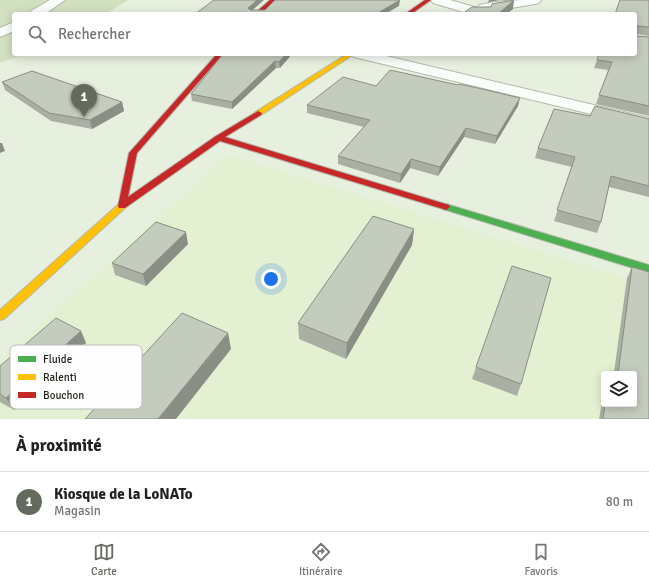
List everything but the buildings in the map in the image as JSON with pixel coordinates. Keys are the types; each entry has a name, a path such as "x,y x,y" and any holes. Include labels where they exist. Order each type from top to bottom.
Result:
{"street":[{"path":"39,12 59,0"},
{"path":"259,12 273,0"},
{"path":"411,12 428,0"},
{"path":"437,0 480,12"},
{"path":"469,10 535,0"},
{"path":"0,33 12,27"},
{"path":"122,206 133,153 218,56"},
{"path":"0,316 122,206 219,138 348,56"},
{"path":"366,56 649,123"},
{"path":"219,138 649,269"}],"shaded area":[{"path":"0,0 128,0 108,12 12,12 12,56 19,56 0,63"},
{"path":"224,157 236,157 649,285 649,419 0,419 0,360 10,351 10,409 142,409 142,345 17,345"}],"traffic: fast":[{"path":"446,207 649,269"}],"traffic: slow":[{"path":"258,113 348,56"},
{"path":"0,316 123,205"}],"traffic: jam":[{"path":"259,12 273,0"},
{"path":"411,12 428,0"},
{"path":"122,206 133,153 218,56"},
{"path":"123,205 219,138 258,113"},
{"path":"219,138 446,207"}],"place":[{"name":"Kiosque de la LoNATo","path":"84,117"}]}
